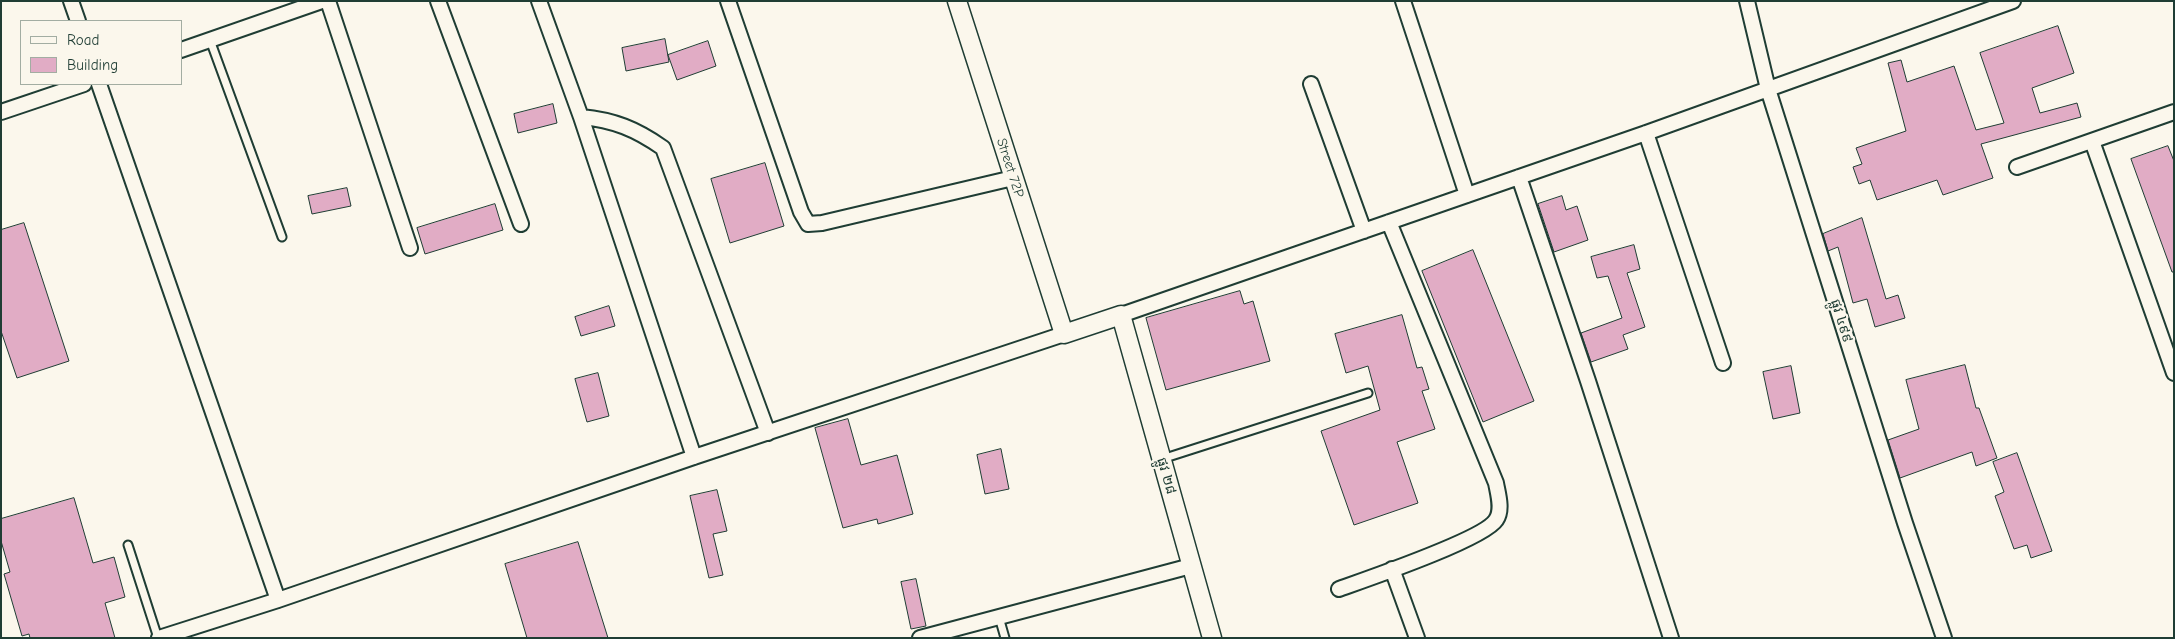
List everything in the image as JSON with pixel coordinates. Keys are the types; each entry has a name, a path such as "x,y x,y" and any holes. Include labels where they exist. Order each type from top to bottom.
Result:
{"street":[{"path":"71,1 78,20"},
{"path":"182,50 322,1"},
{"path":"328,1 410,248"},
{"path":"438,1 522,224"},
{"path":"539,1 581,117 694,457"},
{"path":"728,1 801,212 808,224 822,223 1013,178"},
{"name":"Street 72P","path":"957,1 1064,334"},
{"path":"1403,1 1467,195"},
{"name":"ផ្លូវ ៤៩៩","path":"1747,1 1768,89 1905,522 1944,638"},
{"path":"158,638 278,600 694,457 768,434 1121,315 1646,133 2013,1"},
{"path":"1311,84 1364,231"},
{"path":"1,112 81,85"},
{"path":"99,85 278,600"},
{"path":"2017,167 2174,112"},
{"path":"581,117 605,119 627,126 647,136 663,148 768,434"},
{"path":"1646,133 1723,363"},
{"path":"2092,141 2174,373"},
{"path":"1519,177 1588,381 1671,638"},
{"path":"1339,589 1454,545 1486,529 1497,520 1500,509 1496,483 1389,222"},
{"name":"ផ្លូវ ២៨","path":"1121,315 1212,638"},
{"path":"920,638 1191,566"},
{"path":"1392,569 1417,638"}],"lane":[{"path":"210,40 282,237"},
{"path":"1161,459 1368,394"},
{"path":"128,545 158,638"},
{"path":"999,616 1005,638"}],"building":[{"path":"2058,26 2074,73 2032,88 2040,113 2077,103 2081,117 1981,144 1993,178 1943,195 1937,180 1877,200 1870,180 1859,184 1853,167 1862,164 1856,148 1906,131 1888,63 1901,60 1907,82 1954,66 1976,130 2004,123 1980,53"},
{"path":"665,39 669,62 626,71 622,48"},
{"path":"708,41 716,66 677,80 668,55"},
{"path":"553,104 557,123 518,133 514,114"},
{"path":"2168,146 2174,161 2174,272 2172,272 2131,159"},
{"path":"765,163 784,226 730,243 711,179"},
{"path":"347,188 351,206 312,214 308,196"},
{"path":"1562,196 1566,210 1577,206 1588,240 1554,252 1538,204"},
{"path":"495,204 503,230 425,254 417,228"},
{"path":"1862,218 1886,299 1898,295 1905,318 1875,327 1867,299 1853,303 1838,247 1828,251 1823,234"},
{"path":"24,223 69,361 17,378 1,331 1,230"},
{"path":"1634,245 1640,269 1627,273 1645,327 1623,335 1628,349 1591,362 1581,333 1622,318 1608,276 1597,278 1591,257"},
{"path":"1473,250 1534,401 1483,422 1422,271"},
{"path":"1240,291 1244,304 1253,301 1270,361 1166,390 1146,318"},
{"path":"609,306 615,326 581,336 575,317"},
{"path":"1402,315 1417,368 1422,367 1429,389 1422,391 1435,429 1397,442 1418,503 1354,525 1321,431 1380,410 1368,366 1346,373 1335,334"},
{"path":"1965,365 1976,408 1979,408 1997,458 1976,466 1972,452 1900,478 1888,440 1919,429 1906,380"},
{"path":"1791,366 1800,413 1773,419 1763,372"},
{"path":"598,373 609,416 587,422 575,379"},
{"path":"848,419 861,465 897,455 913,514 878,524 877,519 843,528 815,428"},
{"path":"1001,449 1009,489 985,494 977,455"},
{"path":"2017,453 2052,551 2031,558 2027,545 2014,549 1995,496 2004,492 1993,462"},
{"path":"717,490 727,531 713,534 723,575 709,578 690,496"},
{"path":"74,498 93,563 114,557 125,597 105,603 115,638 30,638 29,634 22,636 4,574 10,572 1,541 1,519"},
{"path":"578,542 608,638 527,638 505,564"},
{"path":"916,579 926,626 911,629 901,582"}]}
